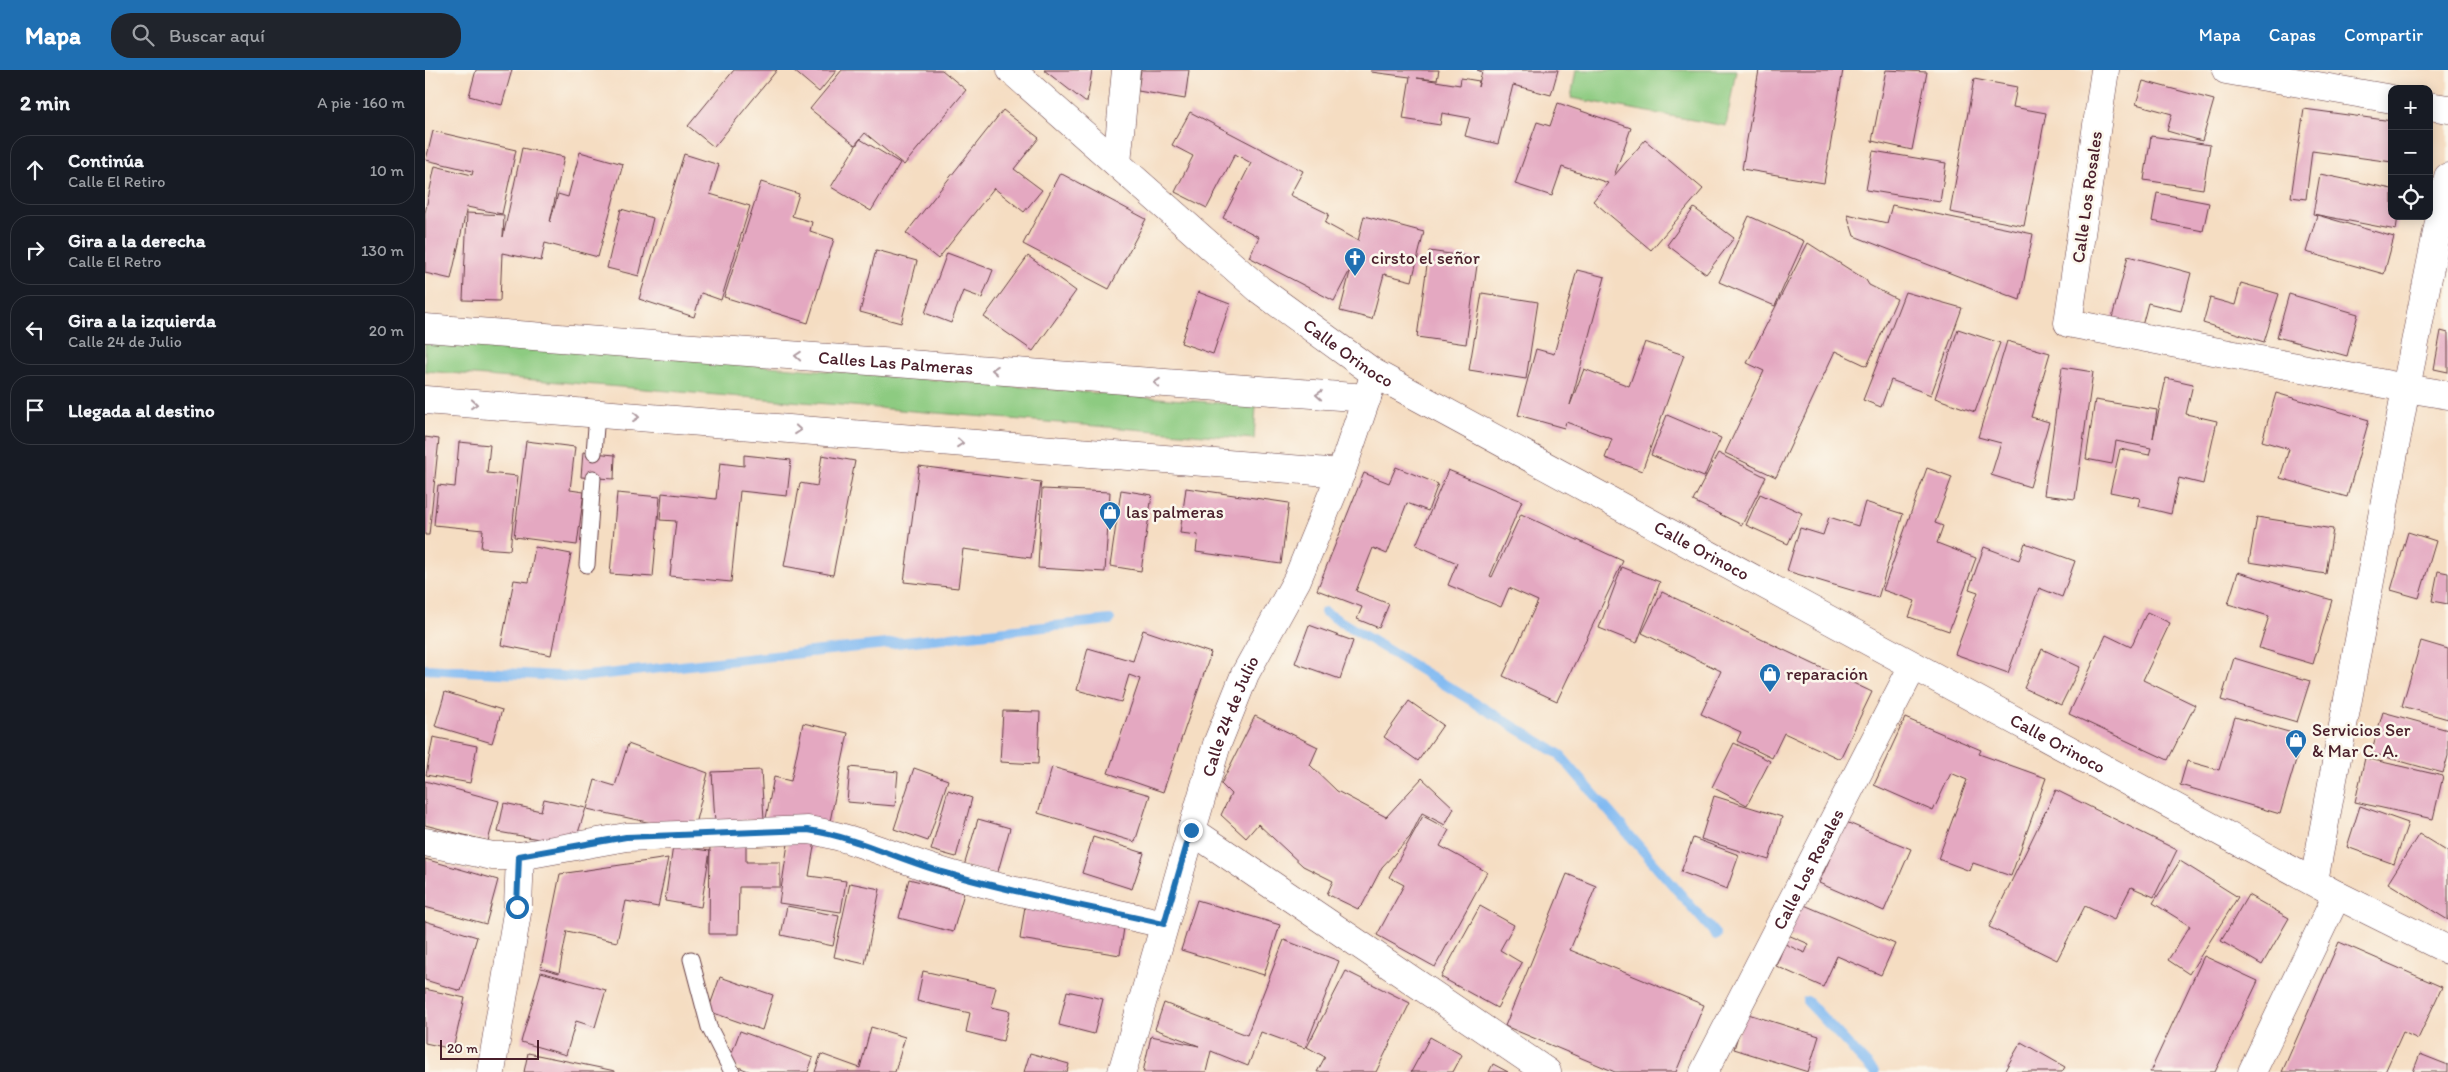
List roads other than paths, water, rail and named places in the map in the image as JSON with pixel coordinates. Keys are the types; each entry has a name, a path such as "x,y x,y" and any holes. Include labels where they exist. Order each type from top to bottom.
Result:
{"street":[{"name":"Calle Orinoco","path":"1011,70 1371,386 1913,666 2337,895 2448,950"},
{"path":"1117,163 1126,70"},
{"name":"Calle Los Rosales","path":"2105,70 2068,324 2406,388"},
{"path":"2226,70 2388,98"},
{"path":"2433,107 2448,109"},
{"path":"2314,881 2406,388 2444,222 2448,177"},
{"name":"Calles Las Palmeras","path":"425,328 1371,386"},
{"name":"Calle 24 de Julio","path":"1122,1072 1217,744 1245,674 1297,580 1341,473 1371,386"},
{"path":"2406,388 2448,395"},
{"path":"425,400 1341,473"},
{"name":"Calle Los Rosales","path":"1704,1072 1913,666"},
{"path":"425,842 493,856 519,856 626,837 808,830 832,834 954,875 1164,924"},
{"path":"1191,830 1547,1072"},
{"path":"491,1072 517,907 519,856"},
{"path":"2252,1072 2337,895"}],"lane":[{"path":"595,452 597,414"},
{"path":"587,565 593,478"},
{"path":"691,959 709,1027 733,1072"}],"waterway":[{"path":"1325,612 1559,754 1716,935"},
{"path":"425,669 578,677 1110,620"},
{"path":"1807,1001 1874,1072"}],"place":[{"name":"cirsto el señor","path":"1355,277"},
{"name":"las palmeras","path":"1110,531"},
{"name":"reparación","path":"1770,693"},
{"name":"Servicios Ser & Mar C. A.","path":"2296,759"}]}
